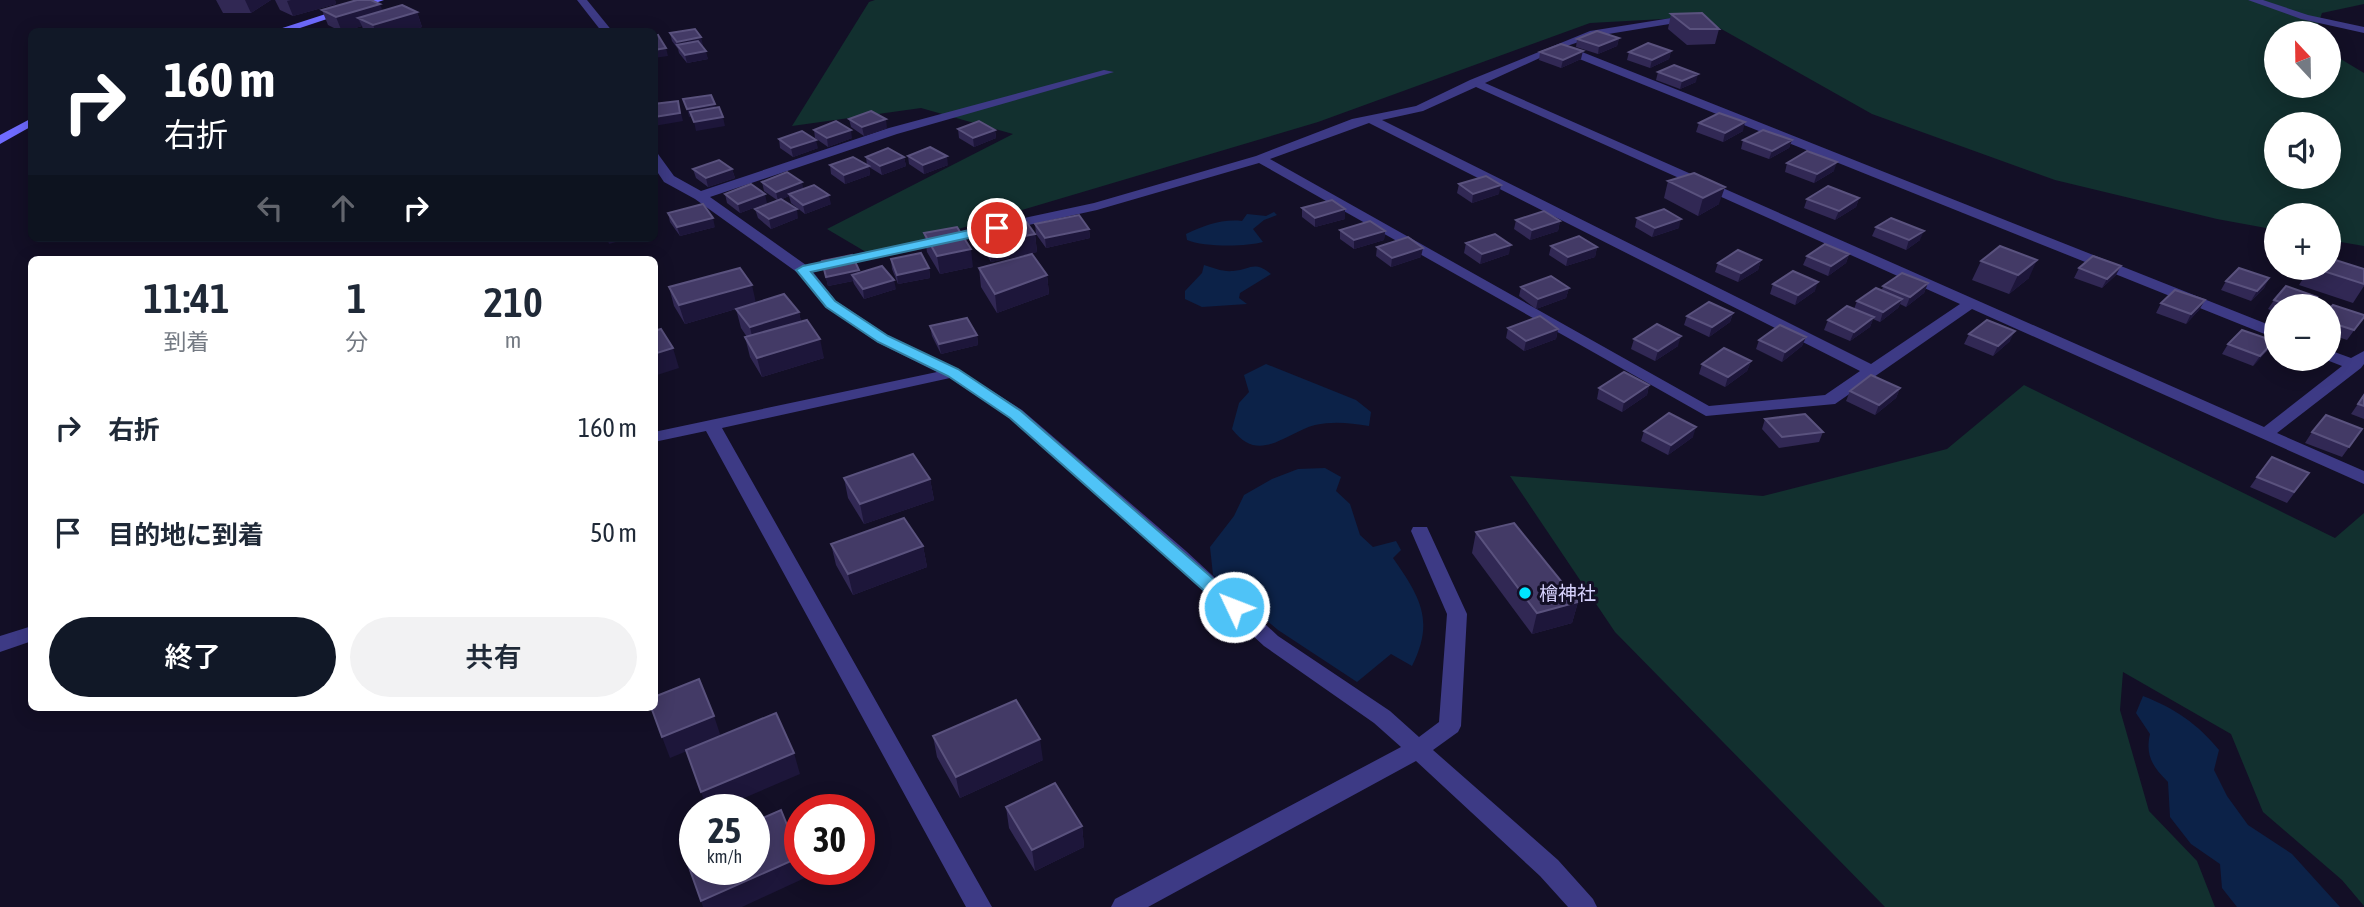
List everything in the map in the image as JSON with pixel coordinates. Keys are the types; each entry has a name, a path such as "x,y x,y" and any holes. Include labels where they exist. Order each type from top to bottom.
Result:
{"street":[{"path":"288,28 379,0"},
{"path":"582,0 605,28"},
{"path":"2253,0 2305,17 2364,30"},
{"path":"803,270 1097,206 1260,159 1370,119 1419,108 1557,46 1594,33 1690,18"},
{"path":"1557,46 2264,329"},
{"path":"699,197 893,131 1108,72"},
{"path":"1474,82 2364,478"},
{"path":"1370,119 1872,371"},
{"path":"0,140 28,123"},
{"path":"1260,159 1706,411 1829,400 1969,304"},
{"path":"658,163 669,179 803,270 831,304 883,339 953,373 1016,414 1180,556 1271,641 1382,717 1549,868 1584,907"},
{"path":"2341,357 2359,360"},
{"path":"2264,435 2359,360"},
{"path":"658,436 953,373"},
{"path":"711,424 979,907"},
{"path":"1124,907 1418,749 1450,726 1457,614 1420,531"},
{"path":"0,643 28,634"}],"green space":[{"path":"875,0 2364,0 2364,4 2322,13 2319,21 2264,21 2264,98 2342,98 2342,60 2364,73 2364,246 2341,242 2341,203 2264,203 2264,228 2055,180 1872,114 1700,17 1590,23 1318,122 871,255 827,229 1013,134 921,108 792,126 869,2"},
{"path":"2024,385 2335,538 2364,513 2364,906 2342,880 2263,812 2231,734 2123,672 2120,710 2149,811 2197,861 2215,907 1885,907 1615,632 1510,476 1763,496 1947,449"}],"water":[{"path":"1274,212 1277,215 1264,220 1253,229 1263,242 1225,246 1187,240 1186,234 1207,225 1242,221 1247,214 1266,216"},
{"path":"1204,265 1229,271 1260,267 1271,274 1240,293 1239,298 1247,304 1202,307 1185,299 1185,291 1202,273"},
{"path":"1266,364 1356,400 1371,412 1369,426 1342,423 1315,425 1262,446 1252,445 1242,439 1232,429 1239,403 1249,392 1244,375"},
{"path":"1325,468 1341,477 1336,491 1350,504 1360,535 1373,547 1396,541 1401,550 1393,558 1417,597 1423,622 1423,635 1412,666 1391,654 1357,682 1278,630 1213,575 1210,547 1234,516 1244,495 1272,479 1298,469"},
{"path":"2143,696 2185,718 2203,732 2219,750 2214,770 2227,796 2248,825 2292,854 2340,907 2237,907 2222,888 2220,864 2191,844 2170,817 2168,782 2152,761 2149,749 2150,734 2136,713"}],"building":[{"path":"357,0 371,0 380,4 336,17 322,10"},
{"path":"402,5 417,12 373,25 358,18"},
{"path":"1702,13 1719,29 1690,29 1671,14"},
{"path":"695,29 701,37 677,42 670,33"},
{"path":"1597,31 1619,38 1599,46 1577,39"},
{"path":"658,35 666,48 658,49"},
{"path":"698,41 706,51 685,55 677,45"},
{"path":"1648,43 1671,51 1652,60 1629,52"},
{"path":"1561,44 1583,51 1563,60 1540,52"},
{"path":"1674,65 1698,74 1682,81 1658,72"},
{"path":"711,95 715,104 687,109 683,99"},
{"path":"678,101 680,113 658,116 658,104"},
{"path":"719,107 723,117 694,122 690,112"},
{"path":"871,111 886,119 862,127 849,119"},
{"path":"1719,113 1745,122 1725,133 1699,123"},
{"path":"836,121 851,130 827,138 814,130"},
{"path":"979,121 995,130 973,138 958,129"},
{"path":"1763,130 1792,140 1772,151 1743,140"},
{"path":"802,131 816,140 791,148 779,139"},
{"path":"930,147 947,156 923,165 908,156"},
{"path":"888,148 904,157 880,166 866,157"},
{"path":"1807,151 1837,162 1817,174 1787,163"},
{"path":"853,157 869,166 844,175 830,165"},
{"path":"719,160 732,169 706,178 693,169"},
{"path":"787,172 802,182 776,192 762,182"},
{"path":"1694,173 1725,187 1703,198 1668,181"},
{"path":"1486,176 1501,185 1473,194 1459,184"},
{"path":"751,184 765,194 738,204 725,194"},
{"path":"814,185 829,195 803,205 789,194"},
{"path":"1828,186 1859,198 1839,211 1807,199"},
{"path":"781,199 797,209 769,219 755,209"},
{"path":"1332,200 1345,209 1315,218 1302,208"},
{"path":"703,204 713,218 677,227 668,213"},
{"path":"1664,209 1681,219 1655,228 1637,218"},
{"path":"1544,211 1560,221 1532,230 1516,220"},
{"path":"1079,215 1089,229 1045,238 1035,224"},
{"path":"1891,218 1924,231 1909,240 1876,227"},
{"path":"1025,220 1035,234 989,243 980,229"},
{"path":"1370,221 1385,231 1354,240 1340,230"},
{"path":"957,227 971,249 937,256 924,233"},
{"path":"1495,234 1511,245 1482,254 1466,243"},
{"path":"1579,236 1597,247 1568,257 1551,246"},
{"path":"1408,237 1423,248 1392,258 1377,247"},
{"path":"1825,244 1849,254 1831,266 1807,256"},
{"path":"2000,246 2037,260 2018,275 1981,261"},
{"path":"1738,250 1761,260 1741,273 1718,263"},
{"path":"921,253 929,268 897,275 891,259"},
{"path":"1032,254 1047,275 995,294 979,268"},
{"path":"852,255 859,270 826,277 822,261"},
{"path":"2093,256 2121,266 2107,279 2079,268"},
{"path":"2341,262 2364,269 2364,284 2341,277"},
{"path":"882,266 894,280 863,289 852,275"},
{"path":"740,268 752,285 679,305 669,287"},
{"path":"2239,268 2264,276 2264,280 2267,280 2257,291 2226,281"},
{"path":"1793,271 1818,282 1798,295 1773,284"},
{"path":"1902,273 1928,283 1910,297 1883,286"},
{"path":"1551,276 1569,288 1538,299 1521,287"},
{"path":"2286,286 2309,294 2279,294"},
{"path":"1876,288 1902,299 1883,312 1857,301"},
{"path":"2175,290 2205,300 2191,314 2161,303"},
{"path":"784,294 799,312 750,327 736,309"},
{"path":"1709,302 1733,313 1712,327 1687,316"},
{"path":"1847,306 1874,317 1854,332 1828,320"},
{"path":"2341,308 2364,315 2354,330 2341,326"},
{"path":"1540,316 1558,329 1526,341 1508,328"},
{"path":"967,318 977,335 939,344 930,326"},
{"path":"807,320 820,339 757,358 745,337"},
{"path":"1987,320 2015,331 1998,346 1969,334"},
{"path":"1657,324 1681,336 1658,351 1634,339"},
{"path":"1780,325 1806,337 1785,352 1759,340"},
{"path":"661,329 673,348 658,353 658,330"},
{"path":"2242,330 2264,338 2264,352 2260,356 2228,344"},
{"path":"1724,348 1751,361 1728,377 1702,364"},
{"path":"1624,372 1649,385 1624,402 1599,388"},
{"path":"1871,375 1900,388 1879,405 1850,391"},
{"path":"2364,395 2364,406 2358,404"},
{"path":"1669,413 1696,427 1671,445 1644,431"},
{"path":"1805,414 1823,432 1782,437 1765,419"},
{"path":"2326,415 2362,429 2349,447 2312,432"},
{"path":"913,454 930,479 860,504 844,478"},
{"path":"2272,457 2309,473 2294,492 2257,477"},
{"path":"904,518 923,546 848,574 831,544"},
{"path":"1514,523 1578,602 1537,613 1476,532"},
{"path":"699,679 714,716 662,737 652,711 658,711 658,695"},
{"path":"1016,700 1040,739 956,777 933,736"},
{"path":"776,713 794,753 701,792 686,750"},
{"path":"1055,783 1082,826 1032,850 1006,807"},
{"path":"781,810 784,817 784,864 770,870 770,815"},
{"path":"695,885 737,885 701,901"}],"place":[{"name":"檜神社","path":"1525,593"}],"route":[{"path":"997,228 803,270 831,304 883,339 953,373 1016,414 1180,556 1234,607"}]}
